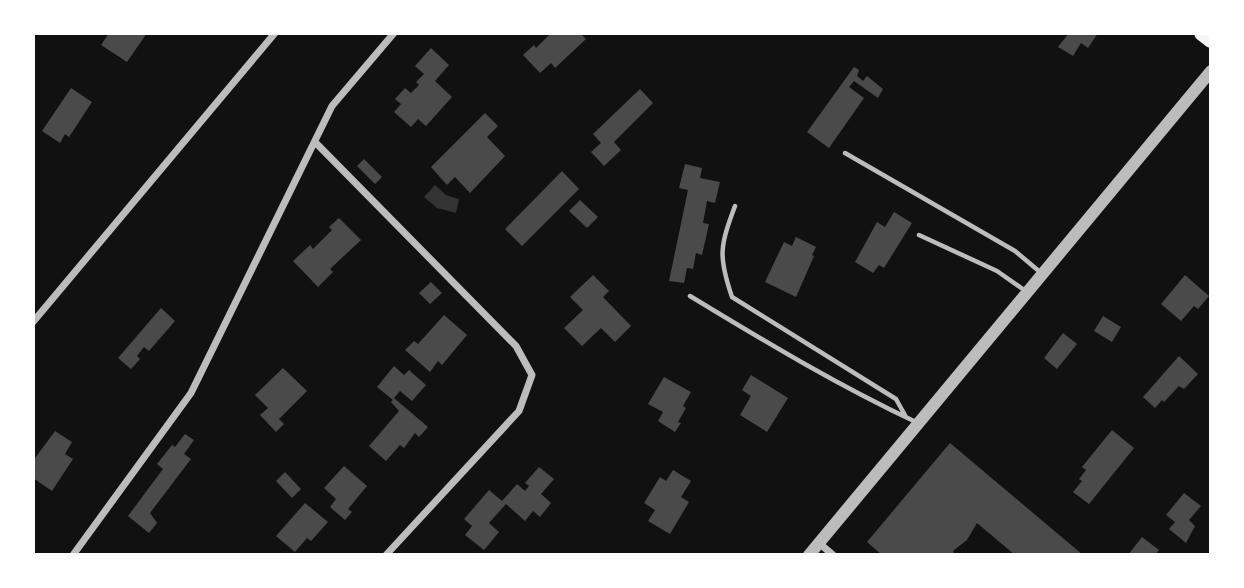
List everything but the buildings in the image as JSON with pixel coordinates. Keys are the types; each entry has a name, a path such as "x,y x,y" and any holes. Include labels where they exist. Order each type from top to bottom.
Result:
{"main road":[{"path":"1202,33 1211,40"}],"street":[{"path":"33,322 275,33"},
{"path":"73,555 191,393 332,106 394,33"},
{"path":"809,555 1210,72"},
{"path":"315,142 516,346 532,375 519,411 386,555"},
{"path":"819,543 833,555"}],"lane":[{"path":"845,153 1015,251 1044,274"},
{"path":"735,206 724,237 722,268 732,297 896,400 906,417"},
{"path":"919,235 997,271 1028,293"},
{"path":"690,296 772,345 919,423"}],"shaded area":[{"path":"435,185 446,195 459,199 456,213 437,208 424,197"}]}
